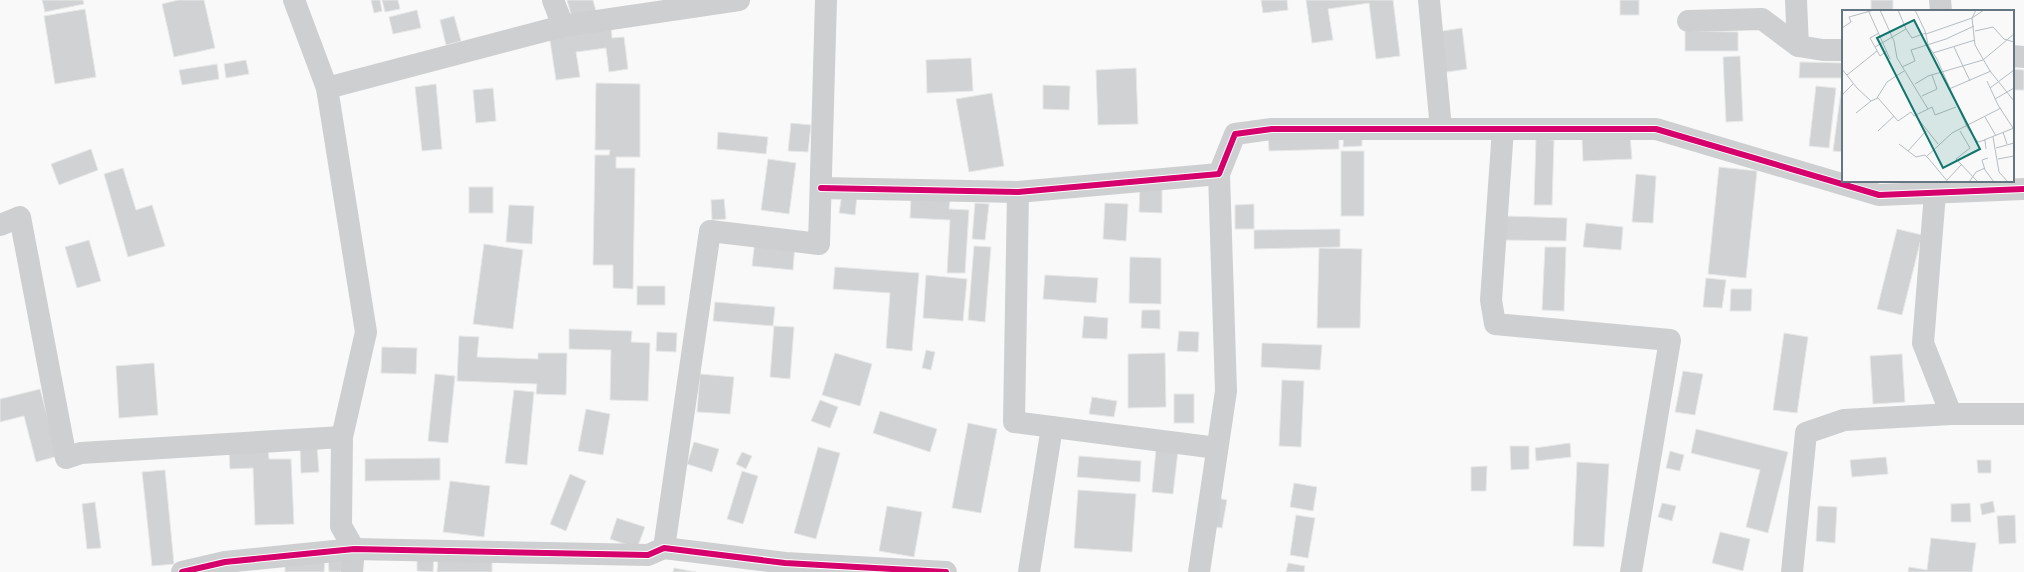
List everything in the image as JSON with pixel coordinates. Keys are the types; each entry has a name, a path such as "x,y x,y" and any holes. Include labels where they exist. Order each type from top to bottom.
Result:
{"street":[{"path":"294,0 327,88 366,332 342,437 341,526 354,549 352,572"},
{"path":"553,0 563,26"},
{"path":"327,88 563,26 739,0"},
{"path":"664,548 710,231 819,244 826,0"},
{"path":"1429,0 1441,129"},
{"path":"1796,0 1798,46"},
{"path":"1940,0 1941,10"},
{"path":"1688,21 1762,20 1798,46 1842,50"},
{"path":"2014,56 2024,57"},
{"path":"1199,572 1226,392 1219,174 1235,134 1272,129 1656,128 1879,195 1936,187 2024,189"},
{"path":"1503,129 1490,300 1495,324 1670,340 1631,572"},
{"path":"821,188 1018,192 1219,174"},
{"path":"1936,187 1923,343 1950,414"},
{"path":"1018,192 1014,422 1217,448"},
{"path":"0,225 20,217 66,458 81,453 342,437"},
{"path":"1792,572 1806,433 1844,420 1950,414 2024,414"},
{"path":"1029,572 1052,427"},
{"path":"182,572 225,562 354,549 648,555 664,548 785,563 939,572"}],"building":[{"path":"42,0 83,0 84,4 45,12"},
{"path":"178,0 204,0 215,48 174,57 162,4"},
{"path":"371,0 380,0 382,11 374,13"},
{"path":"382,0 398,0 400,9 385,12"},
{"path":"567,0 593,0 596,11 572,18"},
{"path":"1261,0 1287,0 1288,10 1263,13"},
{"path":"1306,0 1393,0 1400,56 1376,59 1369,3 1328,9 1333,40 1312,43"},
{"path":"1620,0 1639,0 1639,15 1620,15"},
{"path":"1871,0 1893,0 1893,10 1871,10"},
{"path":"85,9 96,77 55,84 44,16"},
{"path":"417,10 421,28 393,34 389,17"},
{"path":"454,16 461,41 446,45 440,20"},
{"path":"611,26 612,38 624,37 628,69 609,72 606,48 576,52 580,77 556,80 549,34"},
{"path":"1462,28 1467,69 1441,73 1436,32"},
{"path":"1685,31 1738,32 1738,51 1685,51"},
{"path":"1740,56 1743,121 1726,122 1723,57"},
{"path":"971,58 973,91 927,93 926,60"},
{"path":"246,60 249,74 226,78 224,64"},
{"path":"1800,62 1842,63 1842,78 1799,78"},
{"path":"217,64 219,79 182,85 179,70"},
{"path":"1136,68 1138,124 1098,125 1096,70"},
{"path":"2014,69 2024,70 2024,90 2014,90"},
{"path":"596,83 640,84 640,157 616,157 616,168 635,168 633,289 613,288 613,265 593,265 595,155 609,155 610,150 595,150"},
{"path":"436,84 442,149 422,151 415,87"},
{"path":"1043,85 1070,86 1069,110 1043,109"},
{"path":"1816,86 1836,88 1829,148 1809,146"},
{"path":"493,88 496,121 476,123 473,90"},
{"path":"1841,91 1842,91 1842,152 1833,151"},
{"path":"992,93 1004,166 969,172 956,99"},
{"path":"791,123 811,125 808,152 788,151"},
{"path":"718,132 768,137 766,154 717,149"},
{"path":"1344,132 1362,132 1362,146 1343,147"},
{"path":"1339,133 1339,149 1269,151 1268,134"},
{"path":"1630,135 1632,159 1583,161 1582,138"},
{"path":"1536,139 1554,140 1552,205 1534,205"},
{"path":"91,149 98,170 59,185 51,164"},
{"path":"1341,151 1364,151 1364,216 1341,216"},
{"path":"768,159 796,163 789,214 761,210"},
{"path":"1719,167 1757,171 1746,278 1708,274"},
{"path":"123,168 136,210 152,205 165,246 128,257 104,174"},
{"path":"1636,174 1656,176 1653,223 1632,222"},
{"path":"1140,186 1162,187 1162,213 1139,212"},
{"path":"469,187 493,187 493,213 469,213"},
{"path":"842,194 857,196 855,215 839,213"},
{"path":"911,197 950,200 949,209 969,210 965,273 947,273 950,220 910,218"},
{"path":"724,199 726,219 712,220 711,200"},
{"path":"975,203 989,204 985,240 972,239"},
{"path":"1105,203 1128,204 1126,241 1103,239"},
{"path":"1254,204 1254,229 1235,229 1235,205"},
{"path":"509,205 534,206 532,244 506,242"},
{"path":"1505,216 1567,218 1566,241 1503,240"},
{"path":"1586,223 1623,227 1621,250 1583,247"},
{"path":"1340,229 1340,247 1254,249 1254,230"},
{"path":"1897,229 1922,235 1902,315 1877,309"},
{"path":"89,240 101,281 77,288 65,247"},
{"path":"755,240 795,244 793,270 752,266"},
{"path":"484,244 523,250 513,329 473,324"},
{"path":"974,246 991,247 985,322 968,320"},
{"path":"1545,247 1566,247 1564,311 1542,310"},
{"path":"1319,248 1362,249 1360,328 1317,328"},
{"path":"1130,257 1161,258 1161,304 1129,303"},
{"path":"835,267 919,273 912,351 886,348 890,293 833,289"},
{"path":"926,275 967,279 963,321 923,318"},
{"path":"1045,275 1098,278 1096,303 1043,299"},
{"path":"1706,278 1726,280 1722,308 1703,307"},
{"path":"637,286 665,286 665,305 637,305"},
{"path":"1731,289 1752,289 1751,311 1730,311"},
{"path":"715,302 775,307 773,326 713,321"},
{"path":"1142,310 1160,310 1160,329 1141,328"},
{"path":"1084,316 1108,318 1107,339 1082,338"},
{"path":"774,326 794,327 790,379 770,377"},
{"path":"569,329 632,331 631,342 650,343 648,401 610,400 611,350 569,349"},
{"path":"1179,331 1199,332 1198,352 1177,351"},
{"path":"657,332 677,333 676,352 656,351"},
{"path":"1784,333 1808,337 1797,413 1773,410"},
{"path":"459,336 479,337 477,357 538,359 538,353 567,353 566,395 536,394 537,384 457,381"},
{"path":"1262,343 1322,345 1320,370 1261,367"},
{"path":"382,347 417,348 416,374 381,373"},
{"path":"926,350 935,352 931,370 922,368"},
{"path":"835,353 872,364 860,406 822,395"},
{"path":"1165,353 1166,407 1128,408 1128,354"},
{"path":"1902,354 1905,402 1873,404 1870,356"},
{"path":"154,363 158,415 119,418 116,366"},
{"path":"1683,371 1703,374 1695,415 1675,412"},
{"path":"435,374 455,376 448,443 428,441"},
{"path":"700,374 734,377 730,414 697,412"},
{"path":"1282,380 1304,381 1301,447 1279,446"},
{"path":"40,389 58,456 36,462 24,416 0,422 0,399"},
{"path":"514,390 534,392 527,465 505,463"},
{"path":"1174,394 1194,394 1194,423 1174,423"},
{"path":"1092,397 1117,401 1114,417 1089,414"},
{"path":"820,400 838,407 830,428 811,421"},
{"path":"586,409 610,414 603,455 578,451"},
{"path":"880,411 937,429 930,452 873,433"},
{"path":"968,423 997,429 981,513 952,508"},
{"path":"1696,429 1788,452 1768,533 1746,527 1760,470 1691,453"},
{"path":"694,442 719,449 712,472 687,464"},
{"path":"1570,443 1571,457 1536,461 1535,448"},
{"path":"317,446 319,472 301,473 300,447"},
{"path":"1510,446 1529,446 1529,469 1511,470"},
{"path":"818,447 840,453 816,539 794,533"},
{"path":"268,448 269,459 291,459 294,524 255,525 253,468 230,469 229,450"},
{"path":"1156,449 1178,451 1173,494 1152,492"},
{"path":"1670,451 1684,455 1680,471 1666,468"},
{"path":"742,452 752,456 746,469 736,464"},
{"path":"1079,456 1141,461 1140,482 1077,477"},
{"path":"1886,457 1888,474 1852,477 1850,460"},
{"path":"440,458 440,480 365,481 365,459"},
{"path":"1977,460 1991,460 1991,473 1978,473"},
{"path":"1577,462 1609,464 1604,547 1573,546"},
{"path":"1487,466 1486,491 1471,491 1471,467"},
{"path":"165,470 174,564 152,566 142,472"},
{"path":"742,471 758,476 743,524 727,519"},
{"path":"570,474 586,481 566,531 550,524"},
{"path":"450,481 490,486 484,537 443,532"},
{"path":"1294,483 1317,487 1313,511 1290,507"},
{"path":"1078,490 1136,494 1132,552 1074,548"},
{"path":"1213,497 1227,500 1222,528 1208,526"},
{"path":"1993,501 1995,512 1982,515 1980,504"},
{"path":"95,502 101,548 87,549 82,504"},
{"path":"1662,503 1676,506 1672,521 1658,517"},
{"path":"1970,503 1971,522 1951,522 1951,504"},
{"path":"887,506 922,512 914,557 879,551"},
{"path":"1818,506 1837,507 1835,543 1816,541"},
{"path":"1296,515 1315,518 1308,558 1290,555"},
{"path":"2015,515 2016,543 1999,544 1997,516"},
{"path":"617,518 645,527 637,548 610,539"},
{"path":"1720,532 1750,539 1743,571 1712,563"},
{"path":"1931,538 1976,543 1972,572 1908,572 1909,567 1927,570"},
{"path":"417,556 434,556 433,572 417,571"},
{"path":"344,557 345,572 329,572 328,558"},
{"path":"285,558 325,561 324,572 285,572"},
{"path":"438,558 492,560 492,572 437,572"},
{"path":"1288,563 1305,566 1304,572 1286,572"},
{"path":"674,568 696,572 673,572"}],"cycle path":[{"path":"821,188 1018,192 1219,174 1235,134 1272,129 1656,129 1879,195 2024,189"},
{"path":"182,572 225,562 354,549 648,555 664,548 785,563 946,572"}]}
